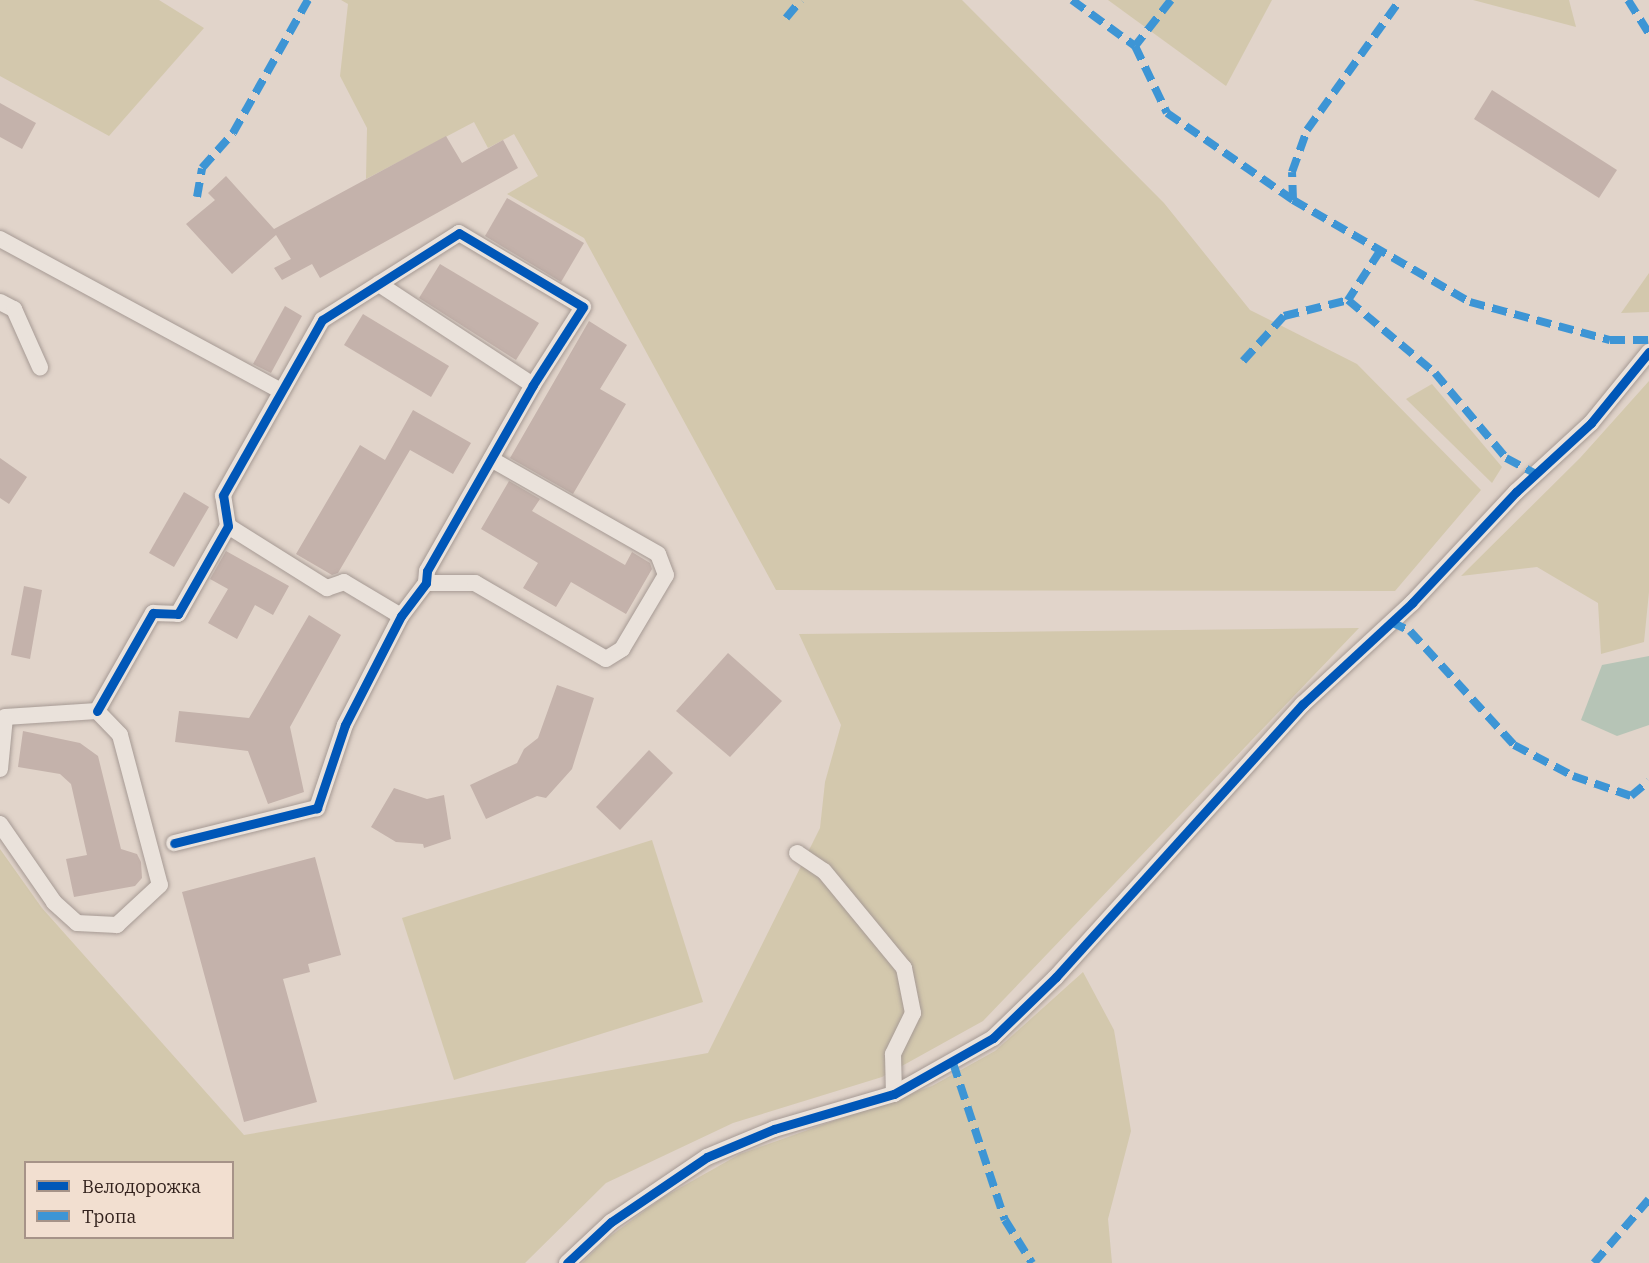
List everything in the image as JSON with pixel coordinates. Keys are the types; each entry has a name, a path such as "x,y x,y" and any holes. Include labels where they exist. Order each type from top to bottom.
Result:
{"street":[{"path":"97,711 153,613 178,614 228,526 223,495 322,320 459,233 583,307 533,385 427,571 426,583 401,616 345,725 317,808 174,843"},
{"path":"0,239 281,391"},
{"path":"379,284 533,385"},
{"path":"0,302 14,309 39,367"},
{"path":"567,1263 611,1222 707,1157 774,1129 894,1094 993,1038 1056,977 1304,704 1412,603 1516,492 1591,423 1649,352"},
{"path":"426,583 475,583 606,659 622,649 666,575 658,554 491,459"},
{"path":"228,526 327,588 344,582 401,616"},
{"path":"0,769 5,717 97,711 120,735 160,885 117,925 77,924 54,902 0,824"},
{"path":"797,853 824,871 904,968 913,1013 893,1054 894,1094"}],"shaded area":[{"path":"0,0 159,0 204,28 109,136 0,76"},
{"path":"341,0 962,0 1164,203 1250,310 1357,364 1481,490 1395,591 776,590 584,238 507,194 538,176 514,134 488,148 474,122 366,179 367,128 340,76 348,4"},
{"path":"1108,0 1272,0 1226,86"},
{"path":"1473,0 1569,0 1576,27"},
{"path":"1649,273 1649,312 1621,313"},
{"path":"1649,381 1649,592 1644,642 1601,654 1598,603 1537,567 1461,576 1580,458"},
{"path":"1432,384 1502,467 1492,483 1406,399"},
{"path":"1359,628 983,1021 882,1077 733,1123 606,1183 525,1263 0,1263 0,849 42,908 244,1135 708,1053 820,828 825,782 841,725 799,634"},
{"path":"1649,656 1649,725 1617,736 1581,720 1602,665"},
{"path":"652,840 703,1002 454,1080 402,918"},
{"path":"1083,972 1114,1030 1131,1131 1108,1219 1112,1263 582,1263 605,1240 662,1198 740,1154 932,1086 995,1051"}],"building":[{"path":"1492,90 1617,170 1599,198 1474,119"},
{"path":"0,103 36,123 22,149 0,137"},
{"path":"446,136 462,163 503,140 518,168 320,278 312,264 282,280 274,268 291,259 276,235 232,274 186,224 215,200 208,193 226,176 274,229"},
{"path":"507,198 584,243 561,282 485,236"},
{"path":"440,264 539,323 516,360 419,298"},
{"path":"285,306 302,316 271,373 253,364"},
{"path":"363,314 449,366 431,397 344,345"},
{"path":"589,321 627,345 600,389 626,404 573,494 510,458"},
{"path":"413,410 471,443 453,474 410,450 338,573 332,575 296,554 360,445 385,460"},
{"path":"0,458 27,477 9,504 0,498"},
{"path":"509,481 540,499 532,511 625,565 632,552 650,563 652,569 626,614 571,582 556,607 523,588 538,563 481,529"},
{"path":"184,492 209,507 174,567 149,553"},
{"path":"226,551 289,586 273,615 255,605 237,639 208,623 228,589 210,579"},
{"path":"24,586 42,590 30,659 11,655"},
{"path":"309,615 341,635 290,727 304,792 268,804 248,751 175,742 179,711 249,718"},
{"path":"728,653 782,701 730,757 676,711"},
{"path":"557,685 594,698 572,769 546,798 537,796 486,819 470,785 517,763 524,749 538,738"},
{"path":"23,731 80,743 98,756 121,849 137,854 141,862 142,878 135,886 74,897 66,859 87,855 71,784 60,774 18,767"},
{"path":"649,750 673,773 620,830 596,807"},
{"path":"394,788 427,799 444,795 451,839 424,848 423,844 396,842 371,827"},
{"path":"315,857 341,955 308,964 310,972 283,979 317,1102 244,1122 182,892"}],"marked path":[{"path":"197,197 202,168 233,133 308,0"},
{"path":"786,18 801,0"},
{"path":"1072,0 1135,46"},
{"path":"1171,0 1135,46 1167,113 1293,200 1470,302 1610,340 1649,340"},
{"path":"1293,200 1292,172 1307,130 1400,0"},
{"path":"1628,0 1649,33"},
{"path":"1380,251 1348,300 1435,373 1506,458 1536,474"},
{"path":"1243,361 1284,316 1348,300"},
{"path":"1391,622 1410,631 1514,745 1573,776 1631,796 1649,781"},
{"path":"953,1063 1005,1220 1032,1263"},
{"path":"1594,1263 1649,1199"}],"cycle path":[{"path":"97,711 153,613 178,614 228,526 223,495 322,320 459,233 583,307 533,385 427,571 426,583 401,616 345,725 317,808 174,843"},
{"path":"567,1263 611,1222 707,1157 774,1129 894,1094 993,1038 1056,977 1303,704 1412,603 1516,492 1591,423 1649,352"}]}
